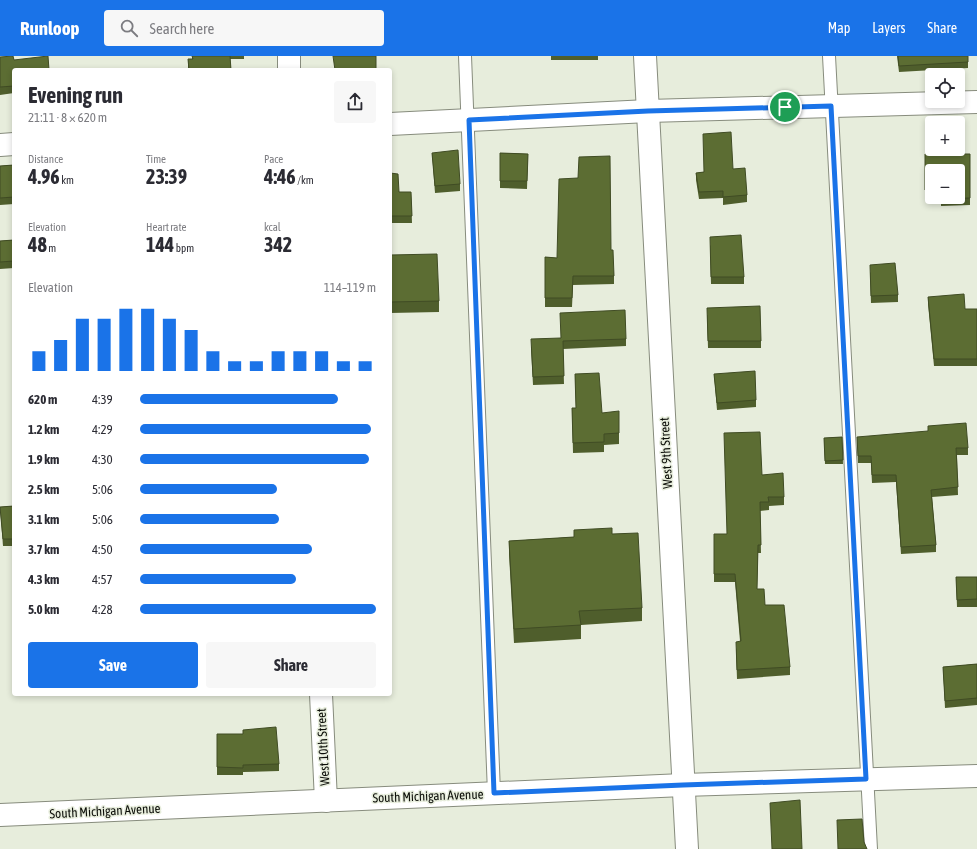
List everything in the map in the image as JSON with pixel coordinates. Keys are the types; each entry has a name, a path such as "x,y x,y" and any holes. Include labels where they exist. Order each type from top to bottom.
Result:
{"street":[{"path":"289,56 289,68"},
{"name":"West 9th Street","path":"644,56 687,849"},
{"path":"392,124 648,111 977,102"},
{"path":"0,145 12,144"},
{"name":"West 10th Street","path":"321,696 326,801"},
{"name":"South Michigan Avenue","path":"0,815 683,785 977,776"}],"lane":[{"path":"465,56 469,120 494,793"},
{"path":"829,56 866,779 871,849"}],"building":[{"path":"13,56 14,60 48,56 49,68 12,68 12,86 0,87 0,57"},
{"path":"192,56 230,56 231,68 189,68 188,59 193,59"},
{"path":"333,56 376,56 376,68 335,68"},
{"path":"898,56 968,56 968,62 899,66"},
{"path":"731,132 733,169 745,168 747,195 723,197 723,191 699,192 696,173 704,172 703,134"},
{"path":"458,150 460,184 435,186 432,153"},
{"path":"500,153 528,154 527,181 500,181"},
{"path":"965,154 970,154 970,198 965,198 965,164 925,164 925,156 965,156"},
{"path":"610,156 611,250 613,250 614,276 573,276 572,298 545,298 545,257 557,258 559,179 578,178 579,157"},
{"path":"12,165 12,197 0,198 0,166"},
{"path":"392,173 398,174 399,192 411,192 412,216 392,216"},
{"path":"741,235 744,277 711,277 710,237"},
{"path":"12,240 12,261 0,262 0,241"},
{"path":"437,254 439,301 392,302 392,255"},
{"path":"895,263 898,295 871,296 870,265"},
{"path":"964,294 965,309 977,309 977,359 934,359 928,297"},
{"path":"760,306 761,341 708,341 707,308"},
{"path":"625,310 626,339 563,341 564,376 533,377 531,339 561,338 560,313"},
{"path":"755,371 756,400 717,403 714,374"},
{"path":"599,373 602,413 619,411 619,433 604,434 604,442 573,443 572,408 576,408 575,374"},
{"path":"966,423 968,448 956,448 958,487 931,490 936,545 901,547 896,475 872,475 871,456 858,456 857,437 928,431 928,426"},
{"path":"760,432 762,475 783,473 784,497 768,497 769,502 760,502 761,545 758,545 757,589 764,589 765,605 784,605 790,667 737,670 736,642 741,641 735,574 714,574 714,534 727,534 724,433"},
{"path":"842,437 843,460 825,461 824,438"},
{"path":"12,506 12,539 3,539 0,507"},
{"path":"612,528 612,534 638,533 642,608 579,611 581,625 514,629 509,541 574,537 574,530"},
{"path":"956,577 977,577 977,599 957,600"},
{"path":"977,664 977,698 945,701 943,667"},
{"path":"276,727 279,764 243,765 243,768 217,767 217,734 243,734 243,730"},
{"path":"800,800 802,849 772,849 770,803"},
{"path":"862,819 864,842 867,849 838,849 837,820"}],"route":[{"path":"831,106 866,779 494,793 469,120 648,111 785,107 831,106"}]}
